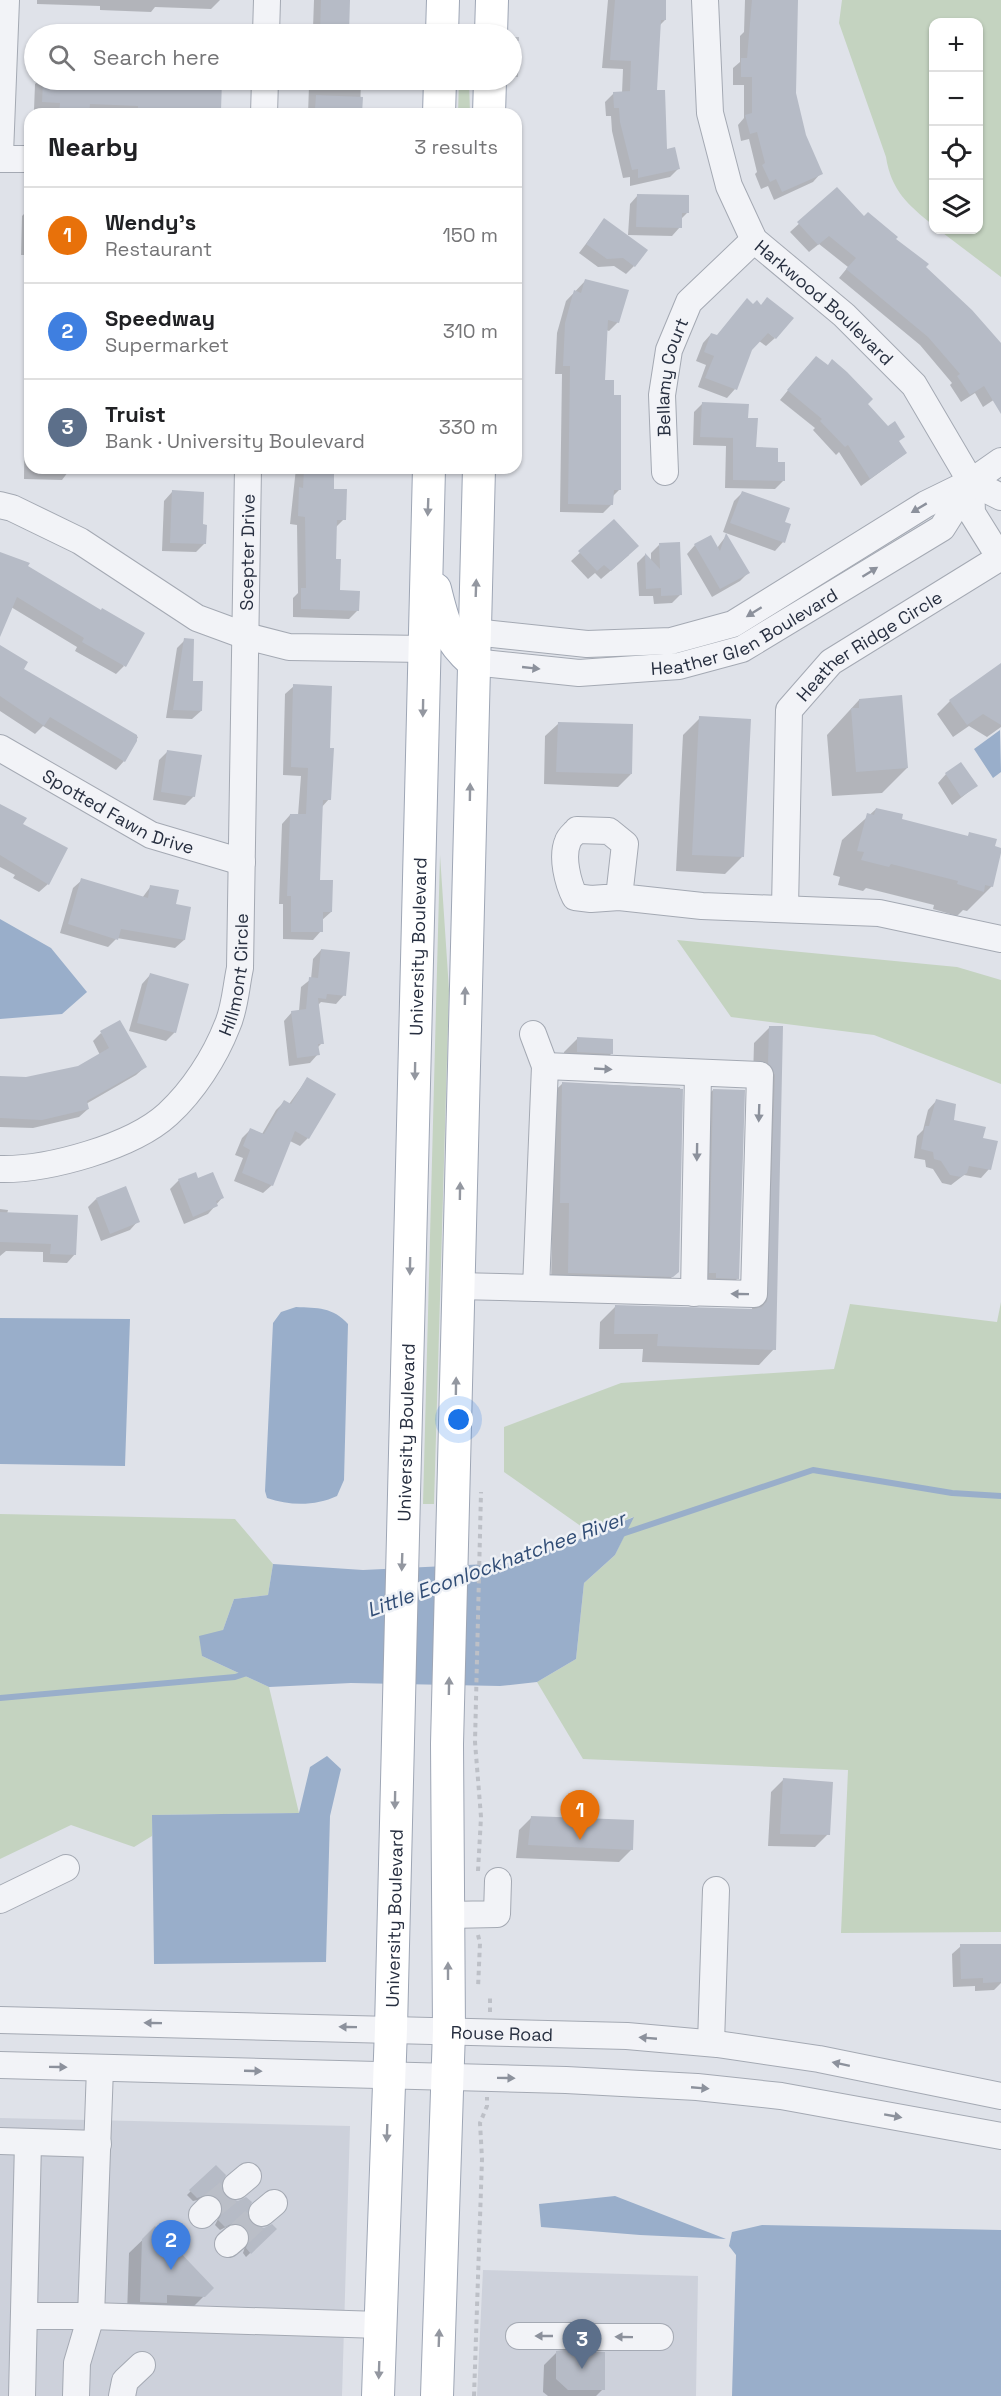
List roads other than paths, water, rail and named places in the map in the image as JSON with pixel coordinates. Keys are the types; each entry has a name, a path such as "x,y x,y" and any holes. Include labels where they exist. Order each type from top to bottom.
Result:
{"main road":[{"path":"441,24 442,0"},
{"path":"492,0 500,24"},
{"path":"439,108 440,90"},
{"path":"491,108 499,90"},
{"name":"University Boulevard","path":"378,2396 391,2028 429,474"},
{"path":"437,2396 448,2030 463,1915 461,1739 467,1504 458,1286 479,474"},
{"path":"426,547 443,622 456,646 474,647"},
{"path":"425,649 436,659 451,682 471,751"}],"street":[{"path":"0,154 6,0"},
{"path":"266,24 267,0"},
{"name":"Harkwood Boulevard","path":"705,0 710,113 729,186 754,240 844,315 914,385 971,482"},
{"path":"264,108 265,90"},
{"path":"0,159 24,159"},
{"name":"Bellamy Court","path":"664,472 662,395 669,350 690,302 754,240"},
{"name":"Heather Glen Boulevard","path":"474,647 579,674 679,666 742,649 942,528 971,482 1001,461"},
{"name":"Scepter Drive","path":"246,636 248,474"},
{"path":"971,482 1001,497"},
{"name":"Heather Ridge Circle","path":"786,908 789,710 831,662 1000,558 972,513 971,482"},
{"path":"0,505 12,508 80,541 197,618 246,636 289,647 425,649"},
{"name":"Hillmont Circle","path":"0,1169 75,1159 126,1140 167,1114 202,1072 228,1025 240,968 246,636"},
{"name":"Spotted Fawn Drive","path":"0,747 151,835 242,862"},
{"path":"619,897 702,906 879,913 1001,939"},
{"path":"536,1288 545,1066 533,1034 537,1066 535,1139 541,1153"},
{"path":"458,1286 754,1294 760,1075 545,1066"},
{"path":"694,1293 698,1073"},
{"path":"0,1900 66,1868"},
{"path":"463,1915 497,1914 498,1881"},
{"path":"711,2043 716,1890"},
{"name":"Rouse Road","path":"0,2020 562,2032 711,2043 819,2059 1001,2096"},
{"path":"0,2065 632,2082 780,2096 1001,2136"},
{"path":"76,2396 77,2363 91,2316 100,2068"},
{"path":"0,2141 98,2144"},
{"path":"22,2396 28,2142"},
{"path":"24,2316 380,2325"},
{"path":"519,2336 660,2337"},
{"path":"122,2396 125,2381 142,2365"}],"water":[{"path":"1000,730 1001,772 993,778 974,749"},
{"path":"0,919 51,948 87,992 62,1014 0,1019"},
{"path":"296,1307 330,1311 348,1324 344,1480 337,1496 320,1502 303,1504 267,1498 265,1491 273,1323 281,1312"},
{"path":"0,1318 130,1319 125,1466 0,1464"},
{"path":"634,1517 615,1555 584,1583 576,1659 537,1682 500,1686 351,1683 269,1687 202,1656 199,1636 223,1630 234,1599 268,1595 273,1564 363,1570 508,1563 570,1543"},
{"path":"327,1756 341,1769 330,1816 326,1962 154,1964 152,1815 299,1813 310,1767"},
{"path":"615,2196 726,2239 541,2227 539,2204"},
{"path":"762,2225 1001,2230 1001,2396 732,2396 736,2255 729,2246 732,2232"}],"waterway":[{"name":"Little Econlockhatchee River","path":"619,1535 813,1470 952,1493 1001,1496"},
{"name":"Little Econlockhatchee River","path":"0,1698 235,1677 250,1672"}],"tunnel":[{"path":"208,2209 236,2186"},
{"path":"235,2238 262,2213"}],"place":[{"name":"Wendy's","path":"580,1840"},
{"name":"Speedway","path":"171,2270"},
{"name":"Truist","path":"582,2369"}]}
